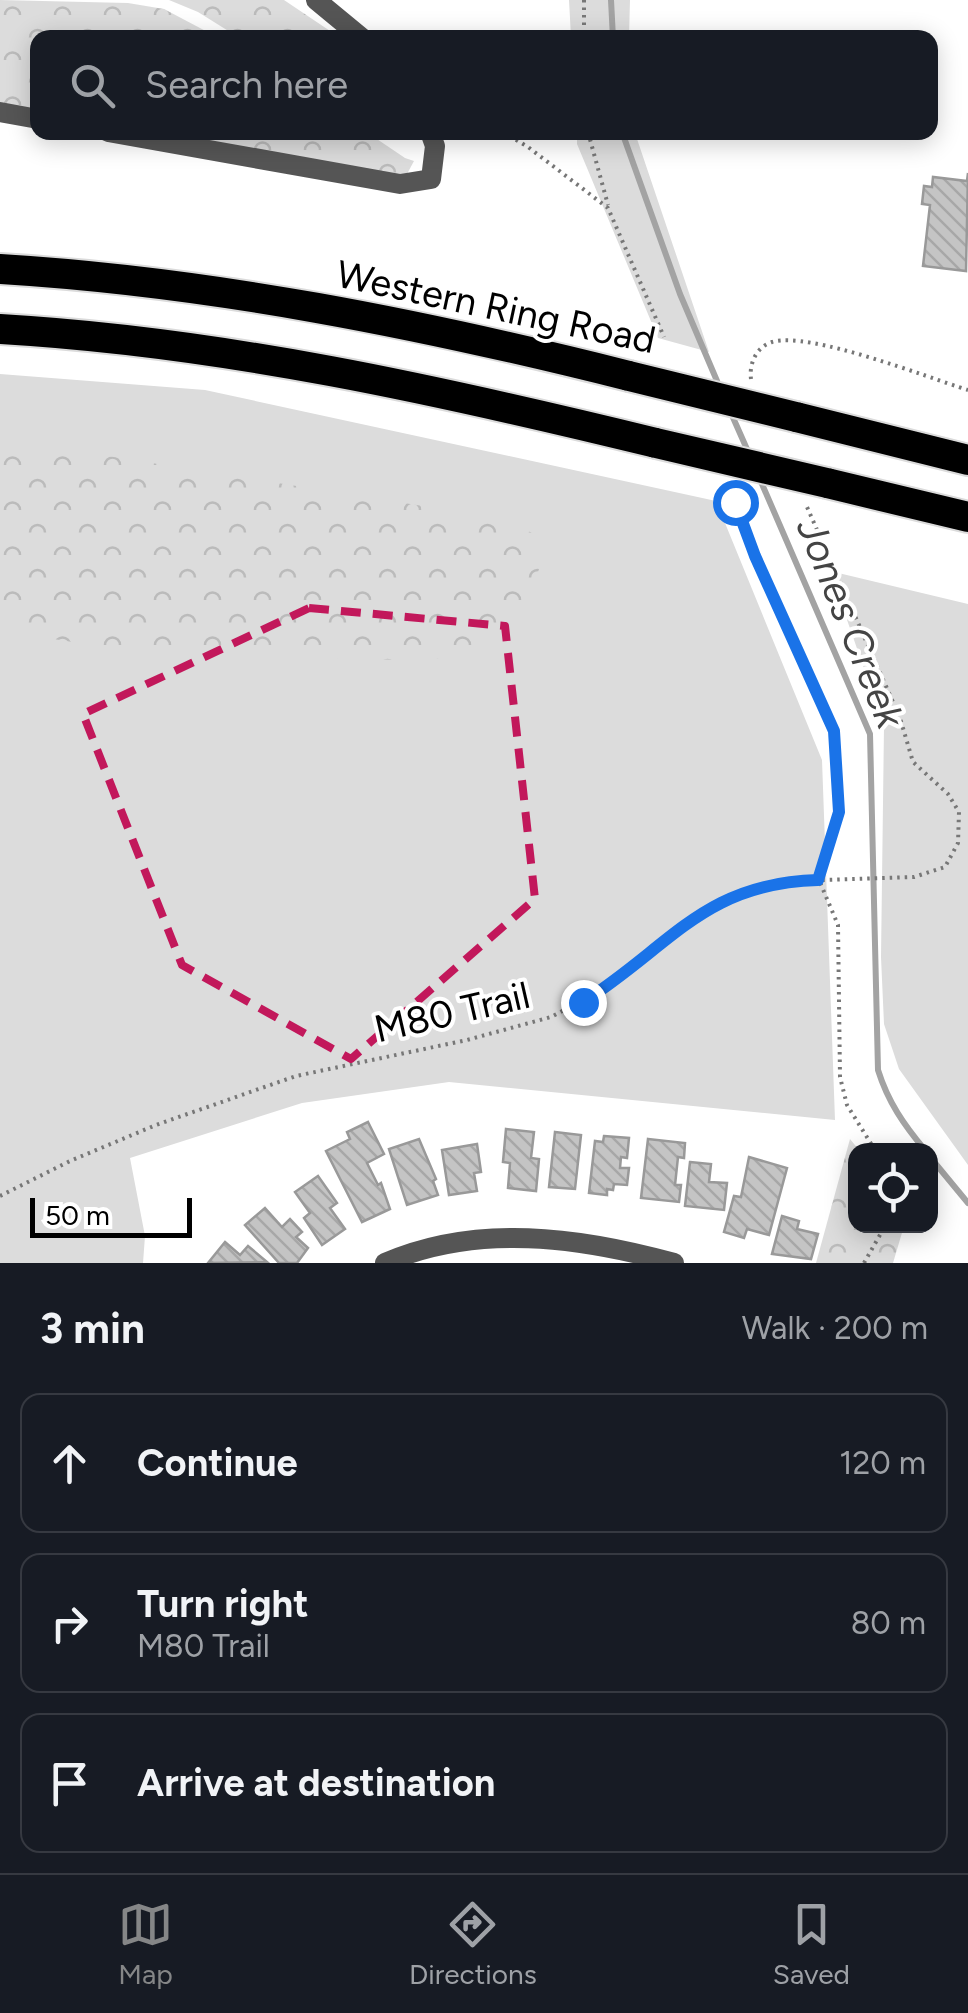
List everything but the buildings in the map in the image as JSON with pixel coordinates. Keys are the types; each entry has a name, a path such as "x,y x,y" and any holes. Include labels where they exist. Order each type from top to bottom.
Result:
{"highway":[{"name":"Western Ring Road","path":"0,270 180,287 462,337 968,460"},
{"path":"0,329 267,358 393,380 656,443 814,487 968,518"}],"street":[{"path":"316,0 352,30"},
{"path":"0,112 30,118"},
{"path":"153,140 400,184 431,179 433,140"},
{"path":"384,1263 409,1252 469,1240 518,1237 630,1251 674,1263"},
{"path":"554,1263 556,1240"}],"path":[{"path":"584,0 584,30"},
{"path":"515,140 608,208"},
{"path":"590,140 608,208 664,336"},
{"path":"753,387 753,359 768,343 783,340 818,345 968,390"},
{"name":"M80 Trail","path":"0,1196 156,1125 296,1076 467,1040 551,1017 609,986 690,920 721,900 756,888 818,880 931,874 950,861 960,833 959,812 948,794 913,762 814,487"},
{"path":"735,502 755,556 834,731 839,812 818,880 838,925 840,1077 847,1105 871,1143"},
{"path":"864,1263 881,1233"}],"highlighted area":[{"path":"309,608 505,626 535,899 351,1059 182,965 83,714"}],"green space":[{"path":"0,0 128,3 164,9 204,30 30,30 30,117 0,111"},
{"path":"169,0 284,0 329,30 227,30"},
{"path":"569,0 630,0 629,30 571,30"},
{"path":"149,140 378,140 414,161 407,174 363,177"},
{"path":"577,140 637,140 709,352 658,338"},
{"path":"0,374 205,390 716,501 822,760 835,1120 449,1082 302,1103 130,1158 145,1236 143,1263 0,1263"},
{"path":"0,439 467,513 550,538 521,620 492,656 407,660 143,653 47,638 0,619"},
{"path":"830,571 968,604 968,1165 899,1069 884,1024 884,726"},
{"path":"848,1146 848,1233 902,1233 893,1263 816,1263"}],"waterway":[{"name":"Jones Creek","path":"611,0 613,30"},
{"name":"Jones Creek","path":"625,140 680,294 720,388"},
{"name":"Jones Creek","path":"731,413 750,456"},
{"name":"Jones Creek","path":"759,477 870,734 878,1070 897,1113 919,1143"},
{"name":"Jones Creek","path":"938,1167 968,1203"}],"route":[{"path":"583,1002 721,900 794,880 818,880 839,812 834,731 755,556 735,502"}]}
